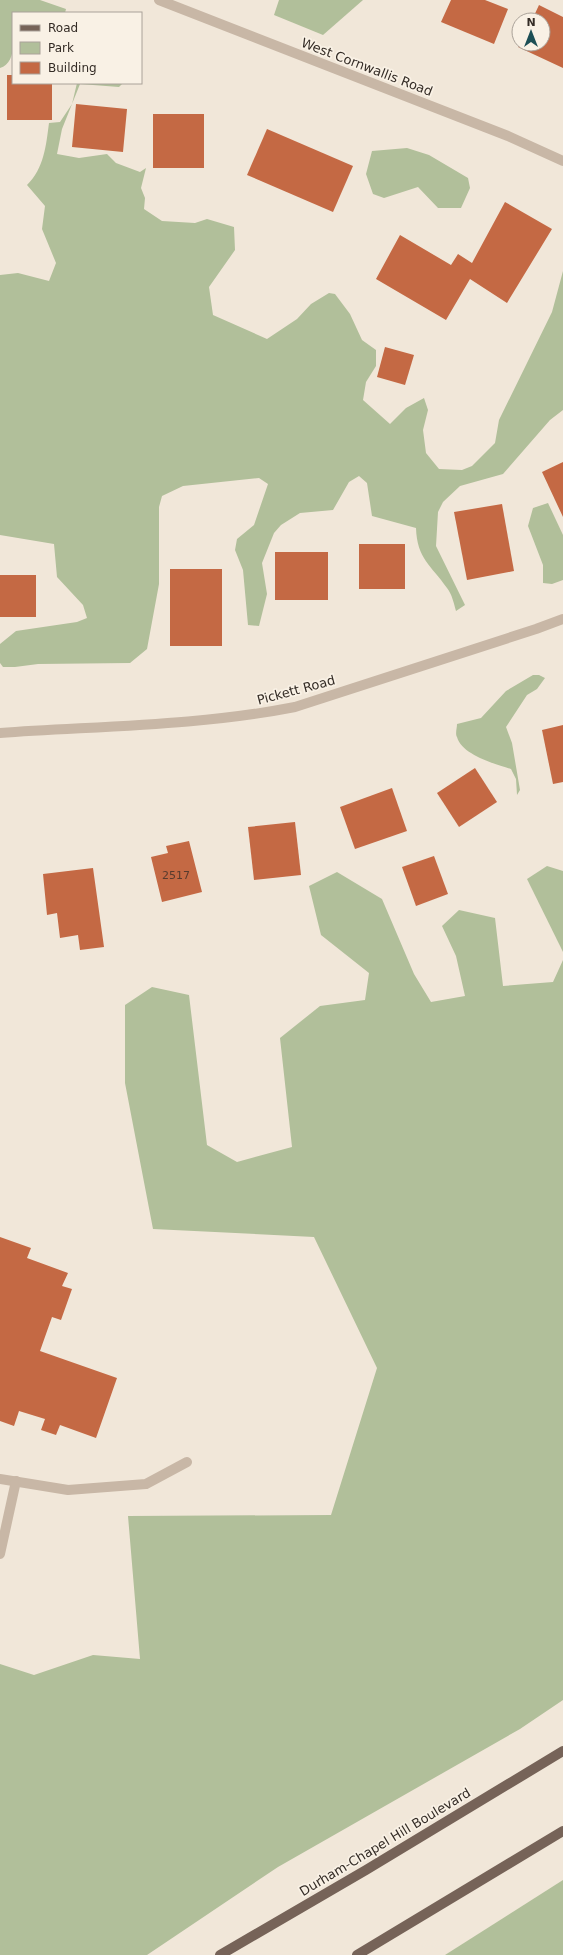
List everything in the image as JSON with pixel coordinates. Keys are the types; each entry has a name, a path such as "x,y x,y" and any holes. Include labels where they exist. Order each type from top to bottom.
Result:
{"main road":[{"name":"Durham-Chapel Hill Boulevard","path":"220,1955 366,1870 563,1751"},
{"path":"357,1955 563,1831"}],"street":[{"name":"West Cornwallis Road","path":"159,0 508,136 563,161"},
{"name":"Pickett Road","path":"0,733 137,726 255,715 282,710 563,619"},
{"path":"0,1479 68,1490 146,1484 186,1462"},
{"path":"0,1554 16,1481"}],"green space":[{"path":"0,0 40,0 66,9 65,12 12,12 12,52 6,65 0,68"},
{"path":"279,0 363,0 323,35 274,15"},
{"path":"77,84 80,84 72,104"},
{"path":"80,84 122,84 119,87"},
{"path":"72,104 62,129 57,154 79,158 107,154 116,163 140,172 146,168 141,188 145,198 144,209 162,221 195,223 207,219 234,227 235,250 209,287 213,315 267,339 297,319 311,304 329,293 335,294 350,314 362,340 376,350 376,366 366,382 363,400 390,424 406,408 424,398 428,410 423,430 426,453 439,469 462,470 472,466 495,443 499,420 552,312 563,271 563,410 550,420 503,474 460,486 443,502 438,512 436,546 465,605 456,611 449,590 422,555 417,539 416,528 372,516 367,483 359,476 349,482 333,510 300,513 281,525 274,533 262,563 267,594 259,626 248,625 243,570 235,550 237,539 254,525 268,484 259,478 183,486 162,496 159,507 159,584 147,649 130,663 38,664 3,667 0,663 0,644 16,631 77,622 87,618 83,605 57,577 54,544 0,535 0,275 18,273 49,281 56,263 42,229 45,206 27,185 41,164 49,123 60,122"},
{"path":"407,148 429,155 468,178 470,188 461,208 438,208 418,187 384,198 373,194 366,174 372,151"},
{"path":"548,503 563,535 563,580 552,584 543,583 543,565 528,526 533,508"},
{"path":"533,675 539,675 545,678 537,689 527,695 506,727 512,743 520,790 517,795 516,779 511,769 480,758 465,749 456,736 457,724 481,718 506,691"},
{"path":"547,866 563,871 563,952 527,879"},
{"path":"337,872 382,899 414,974 431,1002 465,996 456,956 442,926 459,910 495,918 503,986 553,982 563,960 563,1700 520,1729 278,1867 147,1955 0,1955 0,1664 34,1675 93,1655 140,1659 128,1516 331,1515 377,1368 314,1237 153,1229 125,1083 125,1005 152,987 189,995 207,1145 237,1162 292,1147 280,1038 320,1006 365,1000 369,973 321,935 309,886"},
{"path":"563,1880 563,1955 445,1955"}],"building":[{"path":"451,0 485,0 508,9 494,44 441,22"},
{"path":"539,5 563,17 563,68 529,52 551,52 551,12 536,12"},
{"path":"7,75 12,75 12,84 52,84 52,120 7,120"},
{"path":"76,104 127,109 123,152 72,147"},
{"path":"153,114 204,114 204,168 153,168"},
{"path":"267,129 353,166 333,212 247,175"},
{"path":"505,202 552,229 507,303 470,279 446,320 376,279 400,235 451,265 458,254 472,263"},
{"path":"385,347 414,355 405,385 377,377"},
{"path":"563,462 563,517 542,472"},
{"path":"502,504 514,571 467,580 454,512"},
{"path":"359,544 405,544 405,589 359,589"},
{"path":"275,552 328,552 328,600 275,600"},
{"path":"170,569 222,569 222,646 170,646"},
{"path":"0,575 36,575 36,617 0,617"},
{"path":"563,725 563,782 553,784 542,730"},
{"path":"475,768 497,802 459,827 437,793"},
{"path":"392,788 407,831 355,849 340,807"},
{"path":"295,822 301,875 254,880 248,827"},
{"path":"189,841 202,892 162,902 151,857 168,853 166,846"},
{"path":"434,856 448,894 416,906 402,867"},
{"path":"93,868 104,947 80,950 78,935 60,938 57,913 47,915 43,874"},
{"path":"0,1237 31,1248 27,1258 68,1273 62,1286 72,1289 61,1320 52,1317 40,1351 117,1378 96,1438 60,1425 56,1435 41,1430 45,1419 19,1411 14,1426 0,1421"}]}
